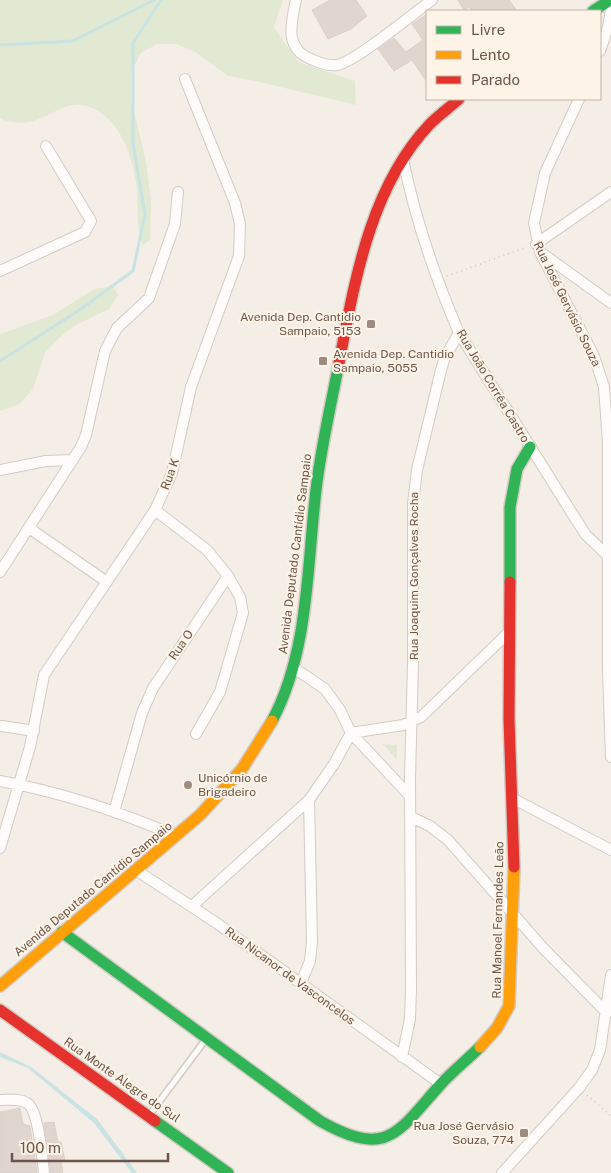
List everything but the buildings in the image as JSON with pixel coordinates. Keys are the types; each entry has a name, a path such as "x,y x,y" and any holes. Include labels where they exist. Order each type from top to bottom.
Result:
{"street":[{"path":"296,0 290,29 294,45 303,56 328,65 351,61 432,0"},
{"path":"595,10 610,0"},
{"path":"601,48 611,10"},
{"name":"Rua K","path":"0,848 20,785 34,731 40,688 47,670 155,510 172,474 188,395 233,276 240,242 240,224 235,203 185,79"},
{"name":"Avenida Deputado Cantídio Sampaio","path":"0,986 199,818 242,772 268,729 294,668 303,610 316,486 345,335 370,226 391,177 403,159 430,124 458,100"},
{"name":"Rua José Gervásio Souza","path":"579,100 545,173 535,211 534,223 538,248 594,356 604,387 608,442 607,555 611,757"},
{"path":"0,271 85,232 90,225 90,221 46,146"},
{"name":"Rua João Corrêa Castro","path":"403,159 411,199 438,279 459,333 586,535 607,555"},
{"name":"Rua João Corrêa Castro","path":"391,177 411,199"},
{"path":"0,572 73,460 86,435 105,352 117,328 146,302 175,224 178,192"},
{"path":"611,192 538,248 611,303"},
{"name":"Rua Joaquim Gonçalves Rocha","path":"402,1057 408,1037 411,999 410,796 414,491 441,370 445,357 459,333"},
{"name":"Rua Manoel Fernandes Leão","path":"62,932 320,1121 344,1134 359,1139 381,1139 403,1127 422,1108 441,1084 506,1014 510,998 514,916 509,632 510,508 517,469 530,447"},
{"path":"0,470 46,461 73,460"},
{"path":"155,510 207,550 228,576 240,597 243,613 220,692 196,734"},
{"path":"29,528 107,582"},
{"name":"Rua O","path":"114,812 142,713 153,688 228,576"},
{"path":"351,732 411,723 421,717 509,632"},
{"path":"294,668 325,689 340,710 351,732 410,796"},
{"path":"2,726 34,731"},
{"path":"192,906 309,800 334,764 351,732"},
{"path":"0,781 114,812 176,836"},
{"path":"512,798 611,850"},
{"path":"302,983 310,961 312,942 309,800"},
{"path":"411,817 434,829 448,840 514,916 607,1013"},
{"name":"Rua Nicanor de Vasconcelos","path":"136,870 192,906 302,983 441,1084"},
{"path":"502,1173 579,1088 597,1060 607,1013 611,975"},
{"name":"Rua Monte Alegre do Sul","path":"0,1010 228,1173"},
{"path":"0,1100 20,1100 26,1102 33,1110 44,1173"}],"lane":[{"path":"147,1116 207,1038"}],"path":[{"path":"438,279 538,248"},
{"path":"579,1088 611,1116"}],"green space":[{"path":"0,0 283,0 274,27 298,62 355,81 356,105 228,76 197,53 176,44 157,44 141,53 131,72 131,99 146,161 151,200 150,240 143,245 139,231 137,189 132,164 123,139 108,119 98,111 87,106 76,105 66,107 36,120 25,122 13,122 0,118"},
{"path":"113,286 118,295 109,309 74,326 59,338 45,353 33,389 20,404 0,411 0,334 53,315 94,289"},
{"path":"383,744 397,745 397,760"}],"water":[{"path":"0,1052 31,1067 97,1119 137,1173 132,1173 94,1123 28,1068 0,1057"}],"waterway":[{"path":"0,45 73,41 154,0"},
{"path":"0,361 78,311 133,271 145,215 133,143 133,43 161,0"}],"traffic: fast":[{"path":"595,10 610,0"},
{"path":"272,721 284,694 300,638 318,474 339,363"},
{"path":"510,582 510,507 517,469 530,447"},
{"path":"62,932 320,1121 361,1138 377,1139 390,1135 401,1127 446,1079 480,1047"},
{"path":"155,1121 228,1173"}],"traffic: slow":[{"path":"0,986 200,815 242,769 272,721"},
{"path":"480,1047 497,1028 509,1006 514,867"}],"traffic: jam":[{"path":"339,363 359,268 379,205 393,176 410,149 430,124 458,100"},
{"path":"510,582 509,719 514,867"},
{"path":"0,1010 155,1121"}],"place":[{"name":"Avenida Dep. Cantidio Sampaio, 5153","path":"371,324"},
{"name":"Avenida Dep. Cantidio Sampaio, 5055","path":"323,361"},
{"name":"Unicórnio de Brigadeiro","path":"188,785"},
{"name":"Rua José Gervásio Souza, 774","path":"524,1133"}]}
